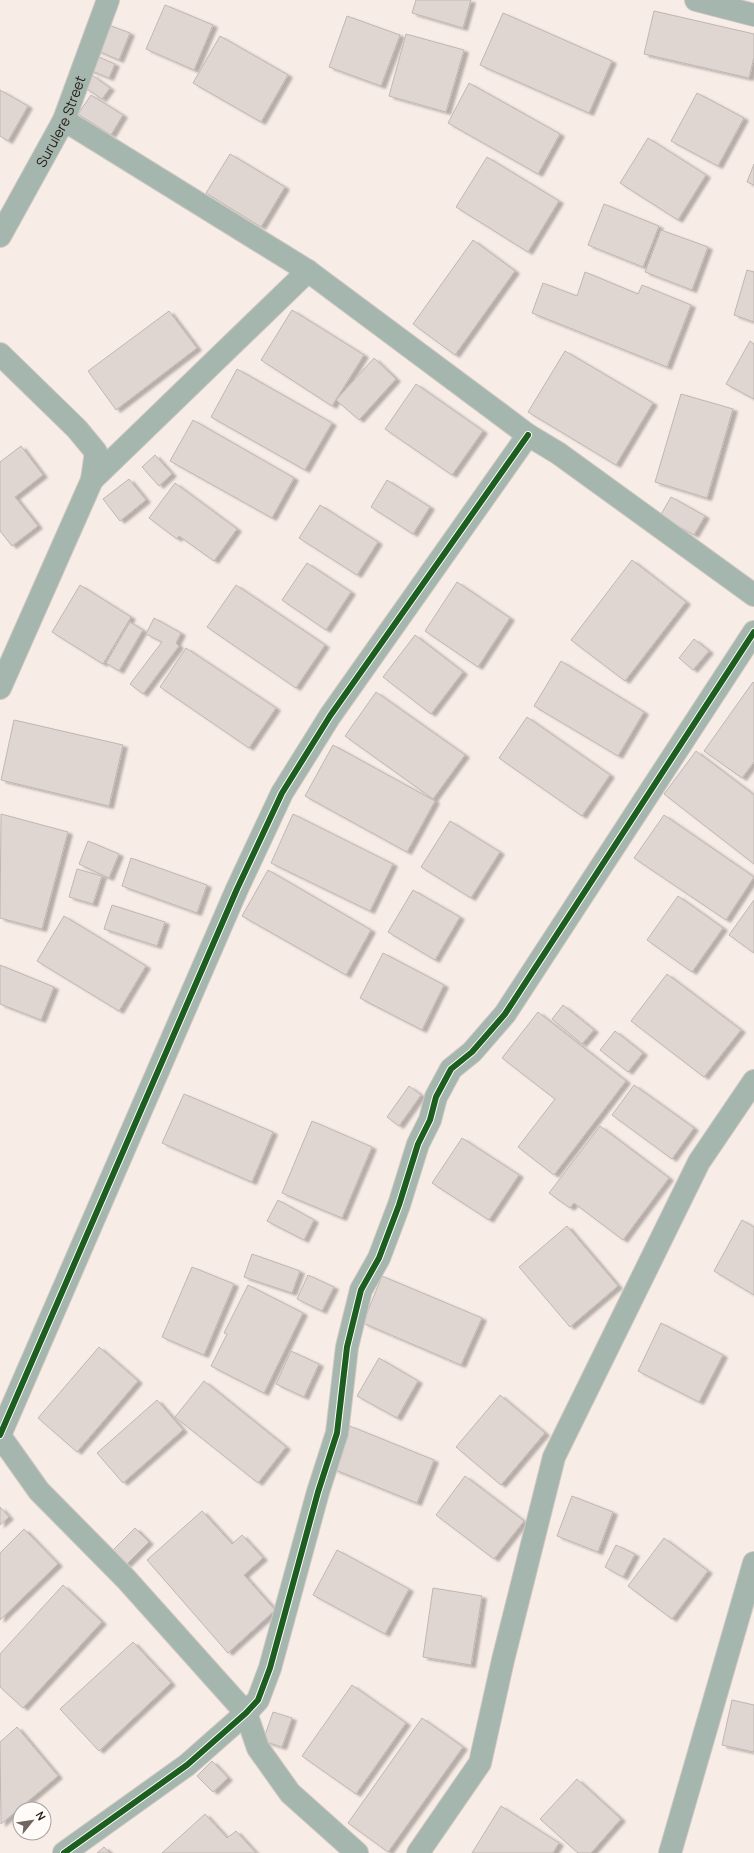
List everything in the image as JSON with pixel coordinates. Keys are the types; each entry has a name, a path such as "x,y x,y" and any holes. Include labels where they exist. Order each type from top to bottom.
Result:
{"street":[{"name":"Surulere Street","path":"0,236 64,120 108,0"},
{"path":"696,0 754,15"},
{"path":"64,120 308,271 528,435 558,453 754,595"},
{"path":"92,480 308,271"},
{"path":"0,354 77,429 96,452 92,480 0,688"},
{"path":"357,1853 290,1794 258,1748 246,1713 126,1579 39,1491 0,1435 237,889 282,793 330,716 528,435"},
{"path":"64,1853 187,1765 246,1713 258,1700 270,1668 318,1492 337,1433 347,1347 361,1290 379,1258 399,1205 418,1144 430,1120 436,1097 451,1069 472,1052 505,1014 754,632"},
{"path":"418,1853 480,1763 505,1653 554,1457 699,1162 754,1081"},
{"path":"670,1853 754,1563"}],"building":[{"path":"416,0 471,0 463,28 412,13"},
{"path":"165,5 213,25 194,70 146,49"},
{"path":"654,11 754,34 754,57 749,78 644,54"},
{"path":"503,13 612,61 589,113 480,65"},
{"path":"347,16 400,35 381,86 329,67"},
{"path":"106,24 130,33 119,60 96,50"},
{"path":"406,34 464,50 446,112 389,96"},
{"path":"220,36 288,75 261,122 193,83"},
{"path":"94,55 115,64 109,78 87,69"},
{"path":"92,75 110,88 102,99 84,87"},
{"path":"469,83 560,134 538,174 448,123"},
{"path":"0,90 28,106 8,141 0,136"},
{"path":"697,93 744,118 718,166 671,141"},
{"path":"91,95 123,115 111,135 78,114"},
{"path":"648,138 706,175 678,220 620,183"},
{"path":"230,154 285,187 261,227 206,193"},
{"path":"487,157 559,201 528,252 456,207"},
{"path":"754,164 754,185 747,182"},
{"path":"604,204 659,226 643,267 588,245"},
{"path":"661,230 708,247 692,290 645,272"},
{"path":"473,240 515,271 455,355 413,324"},
{"path":"747,270 754,272 754,322 734,315"},
{"path":"585,272 638,294 642,285 691,305 667,367 532,313 543,283 577,296"},
{"path":"292,310 364,355 332,406 261,360"},
{"path":"169,311 197,348 116,410 88,371"},
{"path":"750,341 754,344 754,399 726,384"},
{"path":"565,351 653,403 616,465 528,412"},
{"path":"374,358 396,379 359,420 336,400"},
{"path":"237,369 332,423 305,470 211,417"},
{"path":"416,384 483,431 452,475 385,429"},
{"path":"681,394 733,409 707,498 655,482"},
{"path":"193,420 294,478 272,518 170,461"},
{"path":"21,446 43,475 15,497 38,526 12,546 0,531 0,462"},
{"path":"155,455 172,474 159,486 142,467"},
{"path":"129,479 146,500 120,521 103,499"},
{"path":"387,480 430,507 413,534 371,507"},
{"path":"175,483 237,529 214,561 179,536 177,539 149,518"},
{"path":"671,497 705,516 694,535 660,516"},
{"path":"320,505 378,542 357,575 299,538"},
{"path":"632,560 686,602 625,681 571,640"},
{"path":"307,563 351,592 326,630 282,600"},
{"path":"457,582 510,618 478,667 425,631"},
{"path":"80,585 131,617 103,664 52,632"},
{"path":"236,585 325,645 296,688 207,627"},
{"path":"154,618 181,633 176,643 179,646 143,694 130,684 162,642 146,634"},
{"path":"130,622 143,630 119,671 106,663"},
{"path":"415,635 463,672 431,714 383,677"},
{"path":"694,639 709,651 693,670 679,658"},
{"path":"186,648 276,708 249,748 160,687"},
{"path":"561,661 644,712 618,756 534,706"},
{"path":"753,682 754,762 742,778 704,751"},
{"path":"376,692 465,755 433,799 345,736"},
{"path":"527,717 610,775 582,816 499,758"},
{"path":"14,720 123,745 109,806 1,780"},
{"path":"333,745 435,801 407,852 305,796"},
{"path":"696,751 754,795 754,864 664,794"},
{"path":"1,814 68,832 42,929 0,918"},
{"path":"293,814 393,864 370,911 271,863"},
{"path":"664,815 754,877 726,920 634,858"},
{"path":"450,821 500,852 471,898 421,867"},
{"path":"88,841 119,854 109,878 79,864"},
{"path":"131,858 207,885 197,913 122,886"},
{"path":"77,869 102,876 93,904 69,897"},
{"path":"268,870 371,930 346,975 242,916"},
{"path":"413,890 460,917 435,960 388,932"},
{"path":"678,896 723,928 692,972 647,940"},
{"path":"754,900 754,953 729,935"},
{"path":"112,905 165,922 157,946 104,929"},
{"path":"64,916 146,966 119,1011 37,961"},
{"path":"383,953 444,985 422,1030 360,998"},
{"path":"0,965 54,987 41,1020 0,1004"},
{"path":"667,974 741,1030 704,1077 631,1021"},
{"path":"563,1005 594,1030 582,1044 552,1019"},
{"path":"538,1012 626,1081 554,1175 518,1147 555,1099 502,1058"},
{"path":"615,1031 643,1053 628,1072 600,1050"},
{"path":"634,1085 694,1128 672,1159 612,1115"},
{"path":"409,1086 421,1095 399,1126 387,1117"},
{"path":"184,1094 273,1132 252,1182 162,1143"},
{"path":"312,1121 372,1147 342,1218 282,1193"},
{"path":"600,1126 669,1178 623,1240 574,1203 570,1208 549,1193"},
{"path":"462,1138 519,1175 489,1220 432,1183"},
{"path":"278,1200 314,1220 304,1240 267,1221"},
{"path":"742,1220 754,1227 754,1295 714,1271"},
{"path":"567,1226 618,1286 570,1327 519,1267"},
{"path":"252,1254 300,1271 292,1293 244,1277"},
{"path":"192,1267 234,1284 204,1355 162,1337"},
{"path":"308,1275 334,1287 322,1311 297,1299"},
{"path":"382,1276 482,1318 461,1365 363,1323"},
{"path":"248,1285 303,1313 264,1393 211,1366 227,1334 224,1333"},
{"path":"661,1323 723,1355 699,1402 638,1371"},
{"path":"99,1347 138,1381 77,1452 38,1418"},
{"path":"291,1351 319,1364 304,1397 276,1384"},
{"path":"379,1358 418,1381 397,1418 357,1396"},
{"path":"204,1381 286,1447 258,1483 175,1417"},
{"path":"500,1395 545,1433 501,1485 456,1447"},
{"path":"157,1400 183,1430 123,1483 97,1453"},
{"path":"350,1426 434,1460 417,1503 333,1469"},
{"path":"465,1476 524,1521 494,1559 436,1515"},
{"path":"572,1496 613,1512 598,1552 557,1536"},
{"path":"0,1507 9,1517 0,1525"},
{"path":"202,1511 232,1544 242,1535 263,1558 244,1575 275,1610 228,1653 147,1560"},
{"path":"135,1528 149,1542 126,1565 112,1551"},
{"path":"24,1529 58,1564 0,1620 0,1553"},
{"path":"664,1538 708,1571 672,1619 628,1586"},
{"path":"616,1545 635,1554 623,1577 605,1567"},
{"path":"337,1550 409,1589 385,1634 313,1595"},
{"path":"63,1585 102,1622 23,1708 0,1687 0,1654"},
{"path":"433,1588 482,1596 471,1665 423,1657"},
{"path":"133,1642 171,1683 99,1751 60,1709"},
{"path":"352,1685 406,1723 356,1794 302,1756"},
{"path":"732,1700 754,1705 754,1752 722,1745"},
{"path":"273,1712 292,1718 282,1747 263,1741"},
{"path":"422,1718 463,1747 388,1852 348,1823"},
{"path":"17,1727 58,1776 28,1801 12,1801 12,1815 1,1824 0,1742"},
{"path":"212,1761 228,1778 213,1792 197,1776"},
{"path":"577,1779 621,1819 591,1853 578,1853 540,1819"},
{"path":"501,1806 559,1843 553,1853 472,1853"},
{"path":"205,1814 227,1838 236,1831 256,1853 162,1853"},
{"path":"104,1847 110,1853 97,1853"}],"cycle path":[{"path":"0,1435 237,889 282,793 330,716 528,435"},
{"path":"64,1853 187,1765 246,1713 258,1700 270,1668 318,1492 337,1433 347,1347 361,1290 379,1258 399,1205 418,1144 430,1120 436,1097 451,1069 472,1052 505,1014 754,632"}]}
